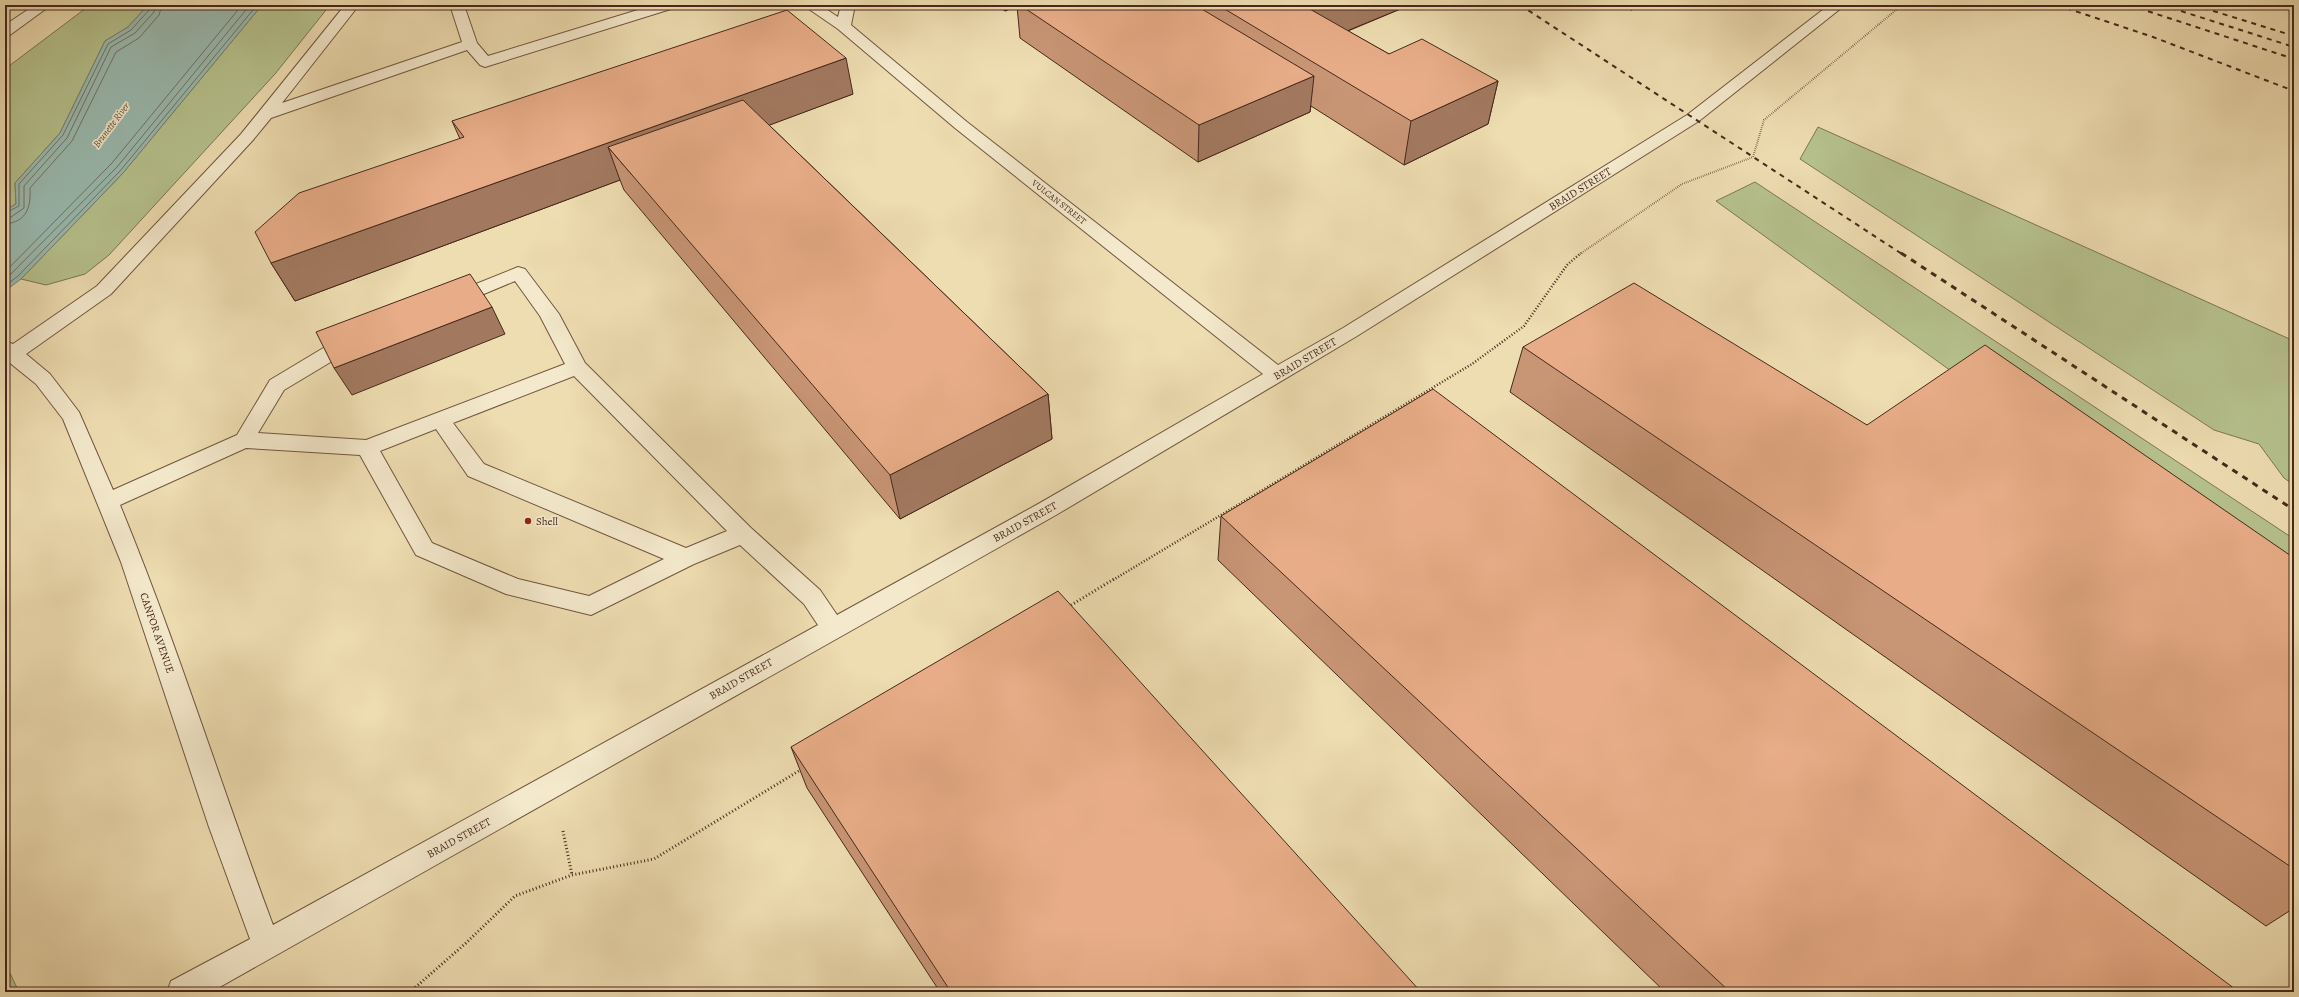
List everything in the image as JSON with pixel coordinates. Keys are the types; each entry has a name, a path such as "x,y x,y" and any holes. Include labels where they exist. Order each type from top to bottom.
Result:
{"street":[{"path":"5,32 44,5"},
{"path":"9,351 104,290 248,137 352,5"},
{"path":"460,5 458,8 470,44 485,62 669,5"},
{"name":"VULCAN STREET","path":"810,5 843,26 961,125 1277,375"},
{"path":"843,26 848,5"},
{"name":"BRAID STREET","path":"182,992 832,628 1055,505 1277,375 1694,118 1838,5"},
{"path":"266,114 470,44"},
{"path":"438,306 518,273 549,314 577,367 743,534 812,597 832,628"},
{"path":"244,440 277,385 337,349 373,334"},
{"name":"CANFOR AVENUE","path":"9,351 44,379 72,417 132,562 223,827 266,944"},
{"path":"107,502 178,468 244,440 367,448 441,421 577,367"},
{"path":"441,421 476,470 686,558"},
{"path":"367,448 424,549 514,587 591,606 686,558 743,534"}],"path":[{"path":"1063,610 1472,364 1524,326 1567,265 1591,246 1682,184 1753,157 1764,120 1902,5"},
{"path":"410,992 466,943 515,896 572,875 654,859 808,765"},
{"path":"562,826 572,875"}],"green space":[{"path":"90,5 148,5 128,27 105,41 60,133 15,183 16,204 5,210 5,69"},
{"path":"262,5 330,5 275,74 109,255 85,274 46,285 21,279 123,173"},
{"path":"1818,127 2294,341 2294,485 2284,478 2259,444 2214,430 1800,159"},
{"path":"1755,182 2294,539 2294,619 1716,201"},
{"path":"6,965 19,992 5,992"}],"water":[{"name":"Brunette River","path":"148,5 262,5 123,173 21,279 5,291 5,210 16,204 15,183 60,133 105,41 128,27"}],"building":[{"path":"1020,5 1195,5 1314,76 1199,125"},
{"path":"1218,5 1314,5 1308,8 1389,54 1422,39 1498,81 1411,121"},
{"path":"787,10 846,58 271,263 255,232 299,193 464,137 452,121"},
{"path":"743,100 1048,394 890,475 608,147"},
{"path":"470,274 492,307 334,368 316,332"},
{"path":"1634,283 1867,425 1985,345 2294,558 2294,869 1523,347"},
{"path":"1433,389 2239,992 1730,992 1221,516"},
{"path":"1058,591 1421,992 951,992 791,747"}],"railway":[{"path":"1520,5 1902,254"},
{"path":"2057,5 2153,37 2294,91"},
{"path":"2129,5 2294,59"},
{"path":"2162,5 2294,47"},
{"path":"2194,5 2294,36"},
{"path":"1901,253 2294,510"}],"place":[{"name":"Shell","path":"528,521"}]}
